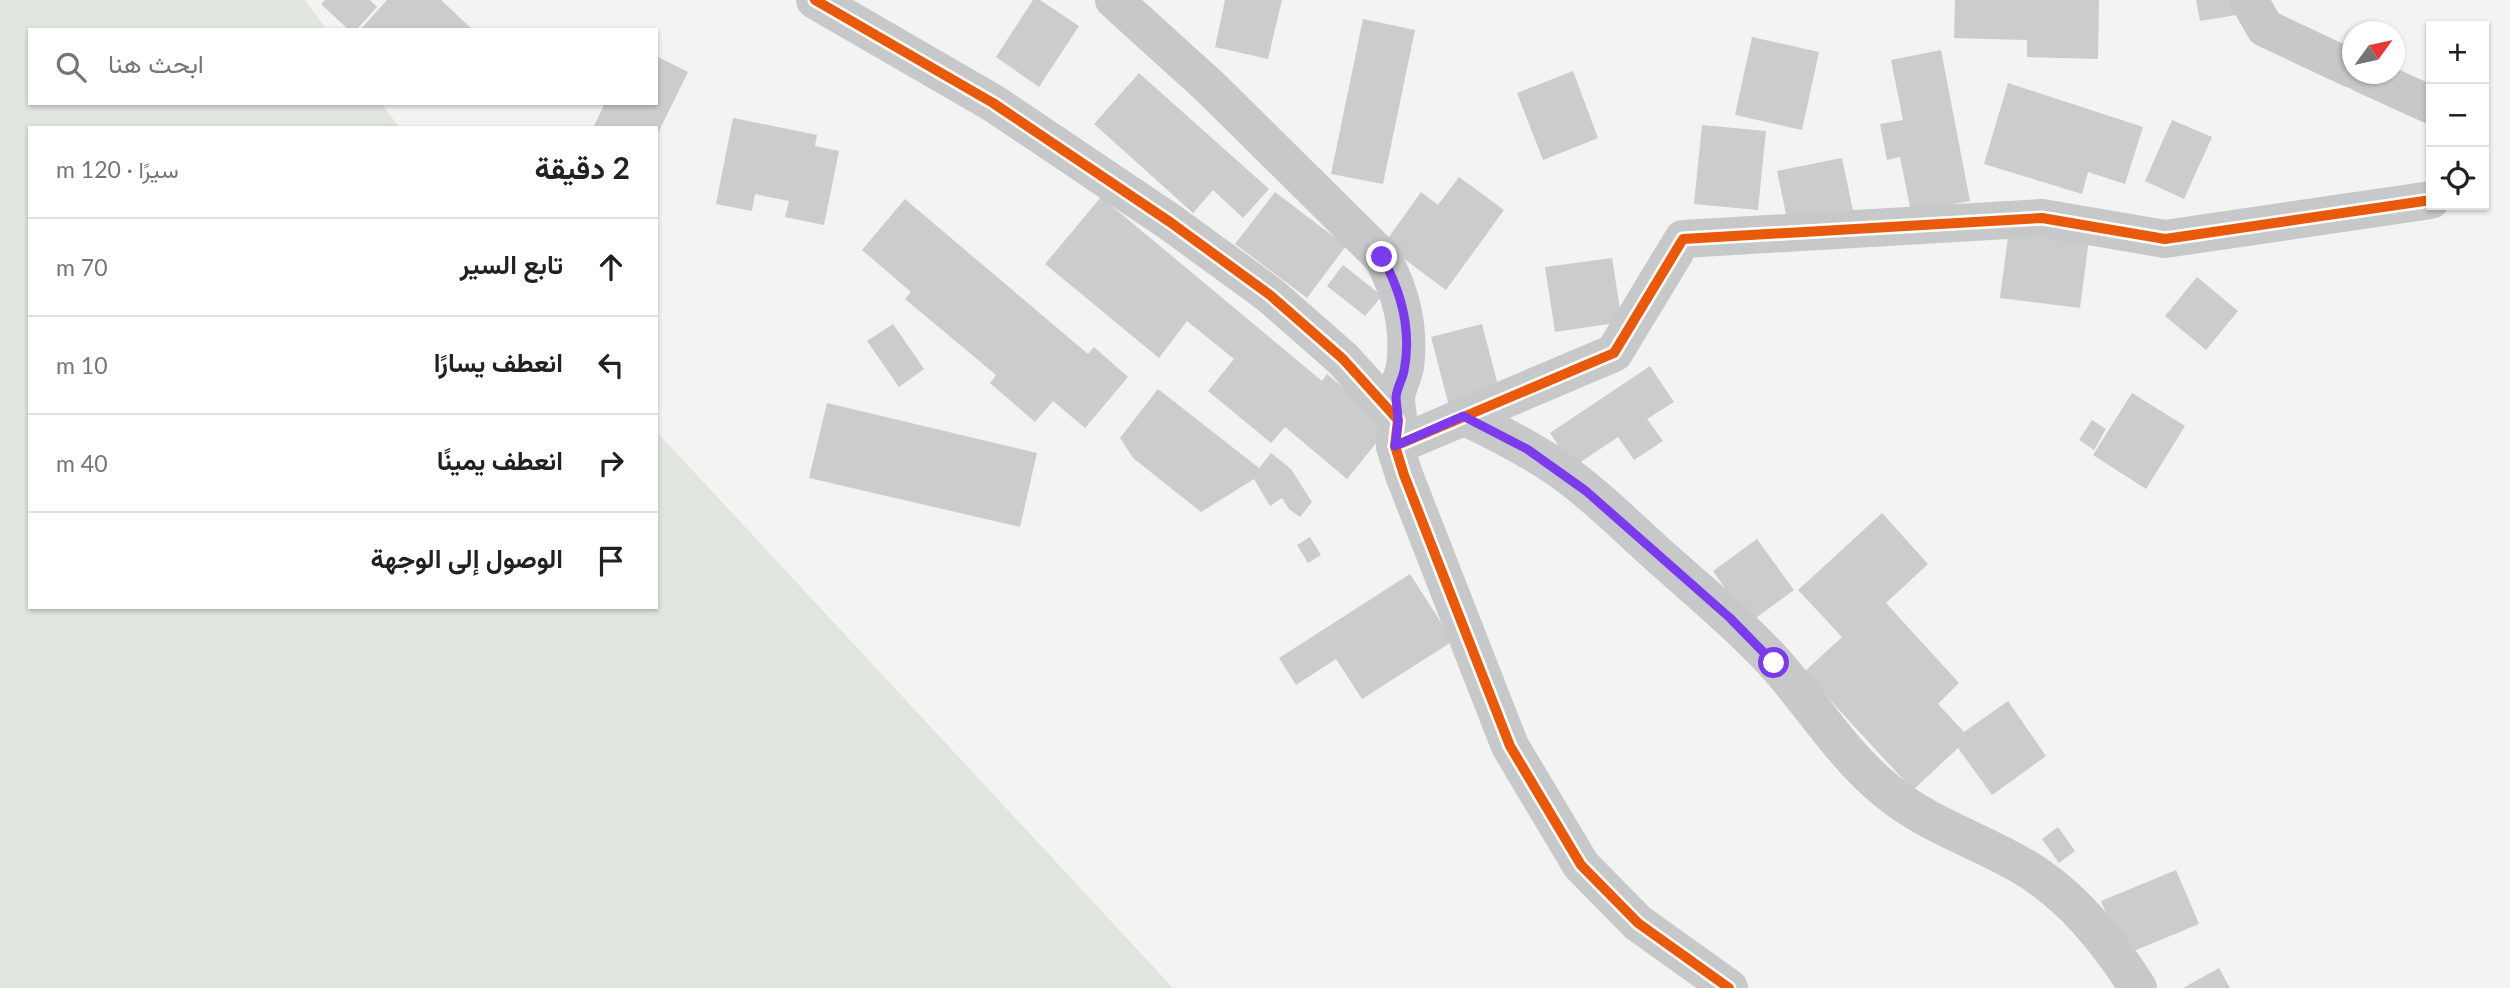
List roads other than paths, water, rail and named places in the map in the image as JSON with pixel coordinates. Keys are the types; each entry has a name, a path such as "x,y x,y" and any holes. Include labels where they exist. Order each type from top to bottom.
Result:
{"street":[{"path":"815,0 993,103 1170,222 1270,295 1343,359 1396,433"},
{"path":"1114,0 1209,86 1382,257 1398,290 1406,325 1404,373 1396,396 1396,433 1413,498 1510,746 1581,865 1638,923 1728,988"},
{"path":"2249,0 2265,28 2342,64"},
{"path":"2385,84 2426,103"},
{"path":"1396,433 1463,416 1614,353 1683,239 2042,218 2165,239 2426,201"},
{"path":"1463,416 1527,449 1586,491 1730,618 1788,679 1861,770 1921,815 2023,866 2056,890 2111,948 2138,988"}]}
